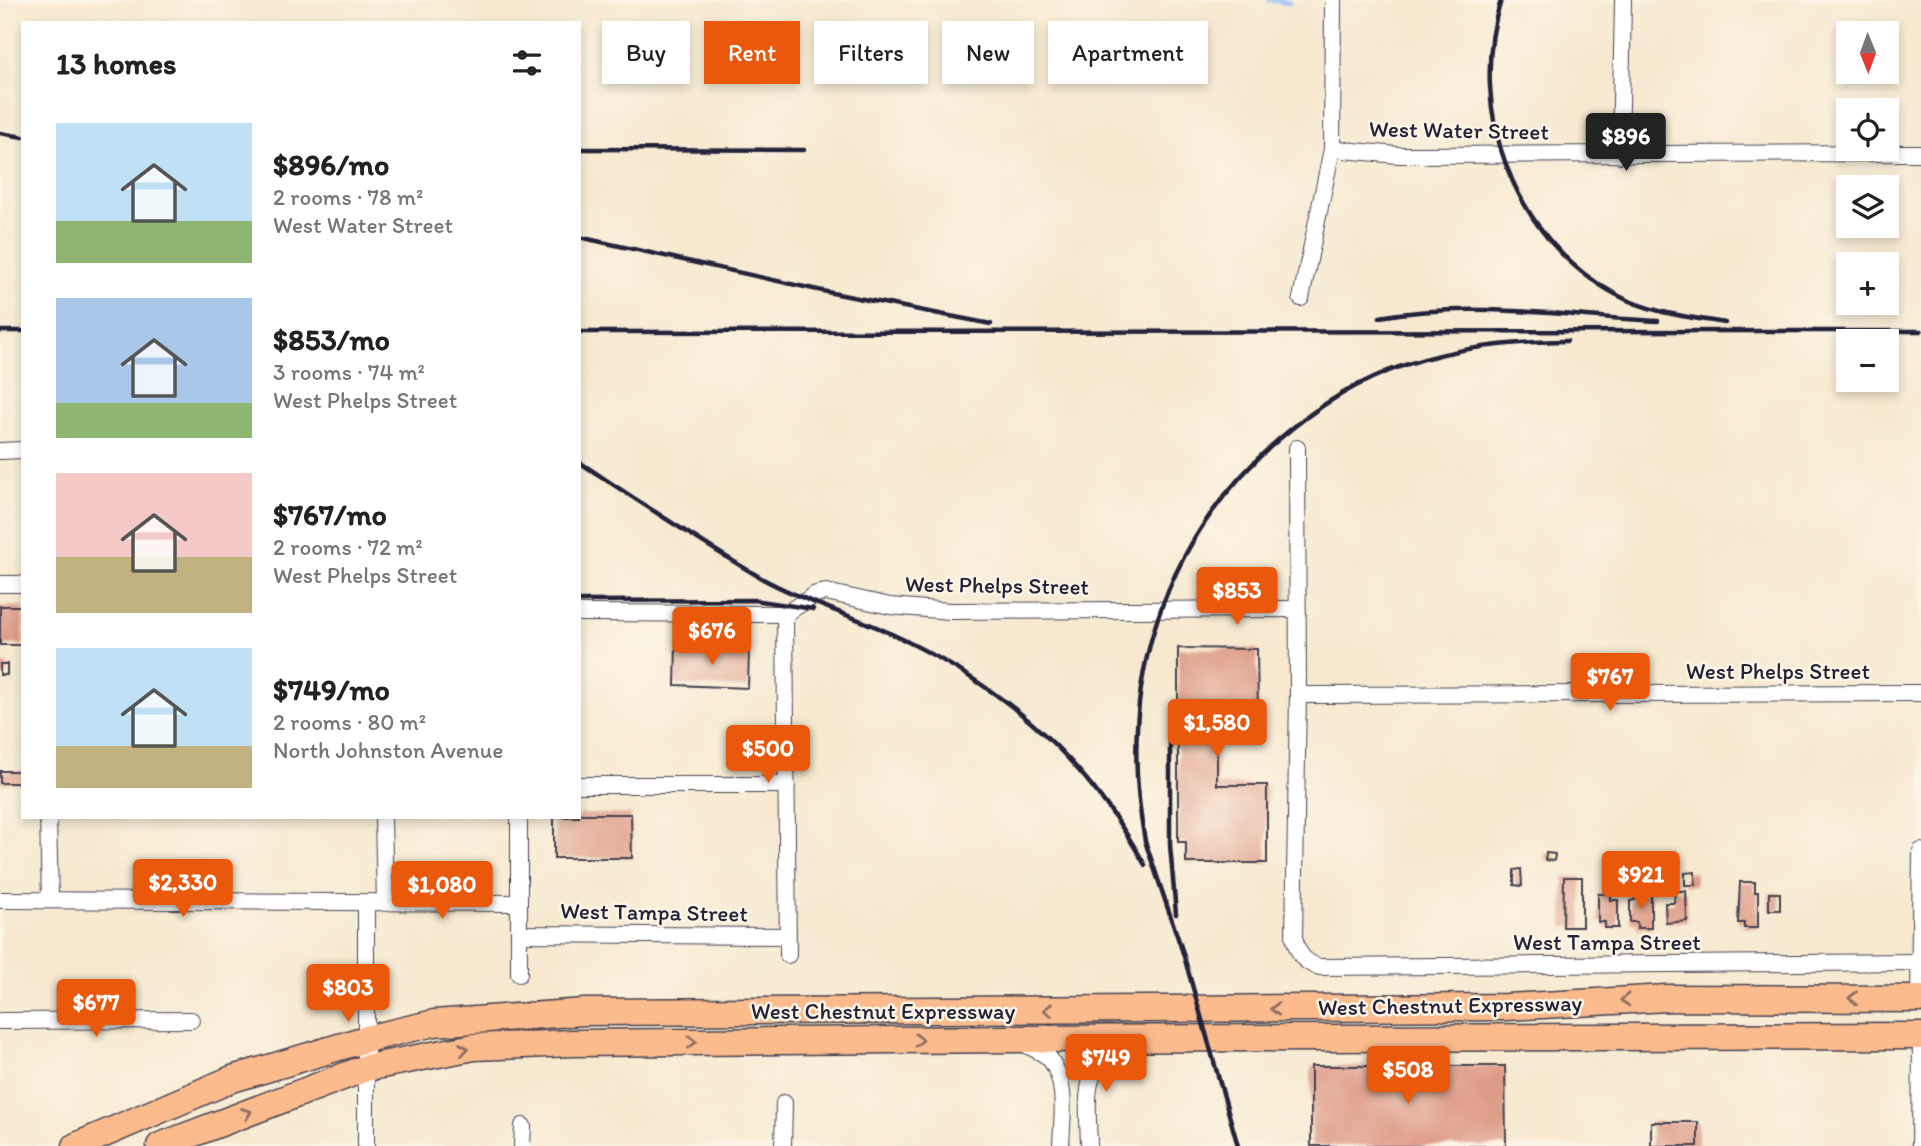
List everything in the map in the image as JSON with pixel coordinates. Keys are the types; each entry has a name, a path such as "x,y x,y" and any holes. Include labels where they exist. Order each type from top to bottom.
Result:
{"main road":[{"name":"West Chestnut Expressway","path":"76,1146 232,1079 434,1023 584,1013 1506,1007 1667,998 1920,999"},
{"name":"West Chestnut Expressway","path":"160,1146 366,1068 474,1047 502,1045 1016,1039 1921,1037"}],"street":[{"path":"1301,298 1332,149 1333,0"},
{"path":"1620,155 1623,0"},
{"name":"West Water Street","path":"1332,149 1398,155 1921,153"},
{"path":"1297,447 1298,695"},
{"path":"0,451 21,450"},
{"path":"0,584 21,584"},
{"name":"West Phelps Street","path":"785,614 816,594 826,592 890,606 950,611 1296,609"},
{"path":"581,613 785,614 788,955"},
{"name":"West Phelps Street","path":"1298,695 1921,693"},
{"name":"West Tampa Street","path":"1298,695 1294,937 1299,954 1308,964 1320,967 1920,962"},
{"path":"581,785 786,785"},
{"path":"48,819 50,900"},
{"path":"383,819 384,902"},
{"path":"519,819 519,974"},
{"path":"1920,999 1921,850"},
{"path":"0,900 519,903"},
{"path":"366,903 366,1146"},
{"name":"West Tampa Street","path":"519,934 788,936"},
{"path":"0,1021 191,1020"},
{"path":"1920,1146 1921,1037"},
{"path":"1016,1039 1049,1057 1058,1076 1063,1096 1061,1146"},
{"path":"1089,1146 1087,1093 1090,1075 1104,1052 1123,1039"},
{"path":"783,1146 784,1103"},
{"path":"522,1146 523,1126"}],"building":[{"path":"0,606 21,606 21,645 0,645"},
{"path":"676,646 749,648 748,688 675,685"},
{"path":"1178,648 1257,649 1258,714 1217,714 1217,785 1267,785 1267,863 1186,863 1186,842 1178,842"},
{"path":"0,664 7,664 7,675 0,675"},
{"path":"0,771 21,771 21,783 0,783"},
{"path":"581,814 631,814 632,858 554,858 554,819 581,819"},
{"path":"1546,853 1555,854 1554,861 1545,860"},
{"path":"1521,869 1522,886 1514,885 1514,870"},
{"path":"1695,872 1695,885 1685,885 1685,873"},
{"path":"1564,877 1582,877 1582,927 1563,927"},
{"path":"1740,882 1755,882 1755,892 1758,892 1758,928 1744,928 1744,923 1738,923"},
{"path":"1675,891 1686,891 1687,921 1666,923 1665,903 1674,903"},
{"path":"1769,893 1780,893 1780,910 1769,910"},
{"path":"1598,894 1611,894 1611,900 1618,900 1618,928 1605,928 1605,922 1598,922"},
{"path":"1651,894 1651,928 1637,928 1637,922 1630,922 1630,901 1635,900 1635,895"},
{"path":"1311,1066 1505,1066 1506,1146 1311,1146"},
{"path":"1651,1122 1698,1122 1698,1146 1651,1146"}],"waterway":[{"path":"1269,0 1289,3"}],"railway":[{"path":"1501,0 1492,42 1490,84 1495,127 1507,168 1526,207 1550,241 1581,271 1617,295 1656,310 1725,323"},
{"path":"0,133 21,137"},
{"path":"581,149 804,150"},
{"path":"581,237 827,292 991,324"},
{"path":"1380,317 1415,312 1484,310 1658,321"},
{"path":"0,331 21,331"},
{"path":"581,332 1921,331"},
{"path":"1238,1146 1183,953 1145,841 1138,784 1137,728 1143,674 1157,621 1177,571 1204,524 1238,480 1278,440 1338,396 1388,371 1445,354 1505,344 1567,341"},
{"path":"581,463 763,579 807,600 881,629 963,672 999,697 1033,724 1093,787 1145,865"},
{"path":"581,601 754,600 813,609"},
{"path":"1170,711 1170,845 1176,914"}]}
